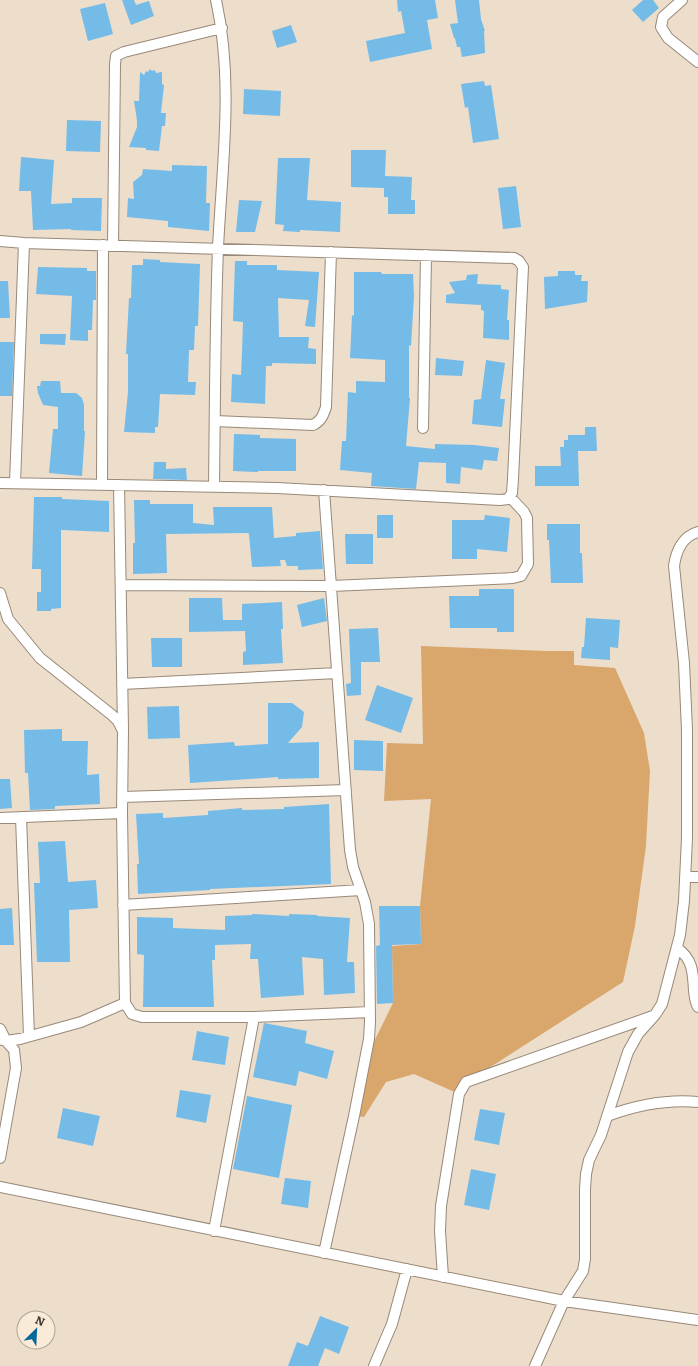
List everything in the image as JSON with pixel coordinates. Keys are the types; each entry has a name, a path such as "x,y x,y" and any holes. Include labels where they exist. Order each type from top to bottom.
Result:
{"street":[{"path":"214,487 218,249 227,107 222,28 216,0"},
{"path":"682,0 663,17 661,26 668,38 698,62"},
{"path":"102,485 108,245 116,56 124,52 222,28"},
{"path":"0,241 24,243 514,258 520,261 523,267 513,479 512,493 508,499 500,500 324,490 0,483"},
{"path":"15,483 24,243"},
{"path":"215,421 313,425 319,422 323,417 326,407 331,252"},
{"path":"423,428 426,255"},
{"path":"119,485 125,1004 132,1014 142,1017 254,1018 370,1012"},
{"path":"324,490 350,850 353,867 365,902 369,924 370,1012 369,1039 324,1253"},
{"path":"121,585 331,586 514,578 521,576 528,564 527,518 524,512 510,497"},
{"path":"535,1366 564,1301 578,1279 584,1266 586,1239 585,1189 587,1166 608,1116 628,1052 638,1034 655,1015 663,1000 677,948 683,915 687,838 687,730 684,663 674,566 675,556 682,544 689,536 698,532"},
{"path":"0,593 8,619 40,658 112,715 118,721 123,732"},
{"path":"122,684 337,673"},
{"path":"123,797 346,790"},
{"path":"0,818 122,813"},
{"path":"21,817 30,1036"},
{"path":"685,877 698,877"},
{"path":"123,905 360,890"},
{"path":"677,948 683,952 691,964 693,970 695,998 698,1007"},
{"path":"3,1040 30,1036 81,1022 125,1004"},
{"path":"443,1277 440,1231 442,1206 459,1094 466,1082 655,1015"},
{"path":"214,1231 254,1018"},
{"path":"0,1029 3,1040 14,1050 16,1068 0,1158"},
{"path":"608,1116 626,1109 659,1102 698,1102"},
{"path":"0,1187 564,1301 698,1320"},
{"path":"374,1366 392,1324 407,1270"}],"shaded area":[{"path":"421,646 574,651 574,665 615,668 644,733 650,771 646,846 635,926 623,982 470,1080 459,1094 414,1074 386,1082 364,1117 354,1116 365,1060 393,1003 392,946 421,944 420,906 431,799 384,801 387,743 423,744"}],"building":[{"path":"122,0 134,0 136,5 149,1 154,16 131,25"},
{"path":"397,0 435,0 438,18 427,20 432,49 370,62 366,41 405,33 401,11 398,12"},
{"path":"455,0 479,0 481,19 485,31 485,53 462,57 460,47 457,47 450,24 458,23"},
{"path":"643,0 653,0 659,8 643,22 632,10"},
{"path":"105,3 113,34 88,41 80,9"},
{"path":"291,25 297,42 277,48 272,31"},
{"path":"150,69 152,71 155,70 156,73 162,72 162,84 164,85 161,113 166,113 165,126 162,126 159,151 146,150 146,148 129,147 137,127 134,101 139,101 140,72 144,75 146,71 148,72"},
{"path":"484,81 485,86 491,85 499,139 473,143 468,107 465,108 461,84"},
{"path":"244,89 281,91 280,116 243,114"},
{"path":"67,120 101,121 100,152 66,151"},
{"path":"351,150 386,150 385,176 412,177 411,200 415,200 415,214 388,214 388,197 384,197 384,188 351,187"},
{"path":"21,157 54,160 51,204 72,203 72,198 102,198 101,231 71,229 33,230 31,191 19,191"},
{"path":"278,158 310,158 307,200 341,202 340,232 300,230 300,232 283,231 284,225 275,224"},
{"path":"172,165 207,166 206,203 210,203 209,231 168,227 168,221 127,217 128,198 134,199 133,182 142,175 143,169 172,171"},
{"path":"516,186 521,227 503,229 498,188"},
{"path":"239,200 262,201 255,232 236,232"},
{"path":"143,259 160,260 160,262 200,264 198,326 195,326 194,350 189,350 188,382 196,382 195,395 160,394 158,427 155,427 155,433 124,432 128,392 128,354 126,354 129,298 131,298 132,265 143,265"},
{"path":"235,261 247,261 247,265 277,265 277,270 319,272 315,327 305,326 309,300 278,298 279,337 309,337 308,348 316,349 316,364 272,363 272,366 266,366 265,404 231,402 232,374 241,375 243,322 233,321"},
{"path":"38,267 87,268 87,271 96,271 96,300 93,300 92,330 88,330 88,341 70,340 72,296 36,294"},
{"path":"558,271 575,271 575,275 582,275 581,281 588,281 587,302 545,309 544,277 558,276"},
{"path":"354,272 413,274 414,296 411,346 409,345 410,398 406,446 435,449 435,444 474,445 499,448 497,461 484,460 482,470 461,467 460,484 446,483 446,463 419,462 416,489 371,486 372,473 340,470 342,441 346,441 348,392 356,393 356,381 385,382 385,360 350,358 352,315 354,316"},
{"path":"478,274 477,284 501,285 501,289 509,290 507,320 509,320 509,340 483,338 484,311 481,310 481,305 446,303 446,295 455,293 449,282 466,280 467,275"},
{"path":"0,281 8,281 10,318 0,318"},
{"path":"40,334 66,334 65,345 40,344"},
{"path":"0,342 14,342 12,396 0,396"},
{"path":"436,358 464,361 462,376 435,375"},
{"path":"486,360 505,363 500,399 505,399 502,427 472,424 474,400 481,399"},
{"path":"41,381 60,381 61,393 76,393 82,398 84,405 85,431 82,476 49,473 53,429 58,429 58,407 43,405 37,386 40,386"},
{"path":"585,427 596,427 597,451 578,451 579,486 535,486 535,466 561,466 560,447 564,447 564,440 568,440 568,435 585,435"},
{"path":"234,434 260,435 260,438 296,439 296,471 233,471"},
{"path":"154,462 166,462 166,469 186,468 187,480 153,479"},
{"path":"34,497 62,497 62,499 109,501 109,532 61,530 61,608 51,609 51,611 37,611 37,592 41,592 41,569 32,569"},
{"path":"134,500 150,500 150,504 193,504 193,523 214,525 213,507 272,507 274,538 296,536 296,533 320,531 323,569 298,570 298,566 287,566 285,560 280,560 281,566 252,567 248,533 166,534 167,573 133,574 133,543 135,543"},
{"path":"377,515 393,515 393,538 377,538"},
{"path":"485,515 510,518 507,552 477,549 477,559 452,559 452,520 484,520"},
{"path":"547,524 580,524 580,553 582,553 583,583 551,583"},
{"path":"345,534 373,534 373,564 346,564"},
{"path":"479,589 514,589 514,632 497,632 497,628 450,628 449,596 479,596"},
{"path":"189,598 222,598 223,620 242,620 242,604 282,602 283,629 281,629 283,663 243,665 243,652 246,651 245,631 189,632"},
{"path":"324,598 327,621 302,627 297,605"},
{"path":"586,618 620,620 618,648 610,647 610,660 581,658 582,647 584,647"},
{"path":"378,628 380,662 361,662 361,695 347,696 346,684 351,683 349,629"},
{"path":"151,638 182,638 182,667 152,667"},
{"path":"377,685 413,698 401,733 365,720"},
{"path":"268,703 292,703 304,712 302,727 288,743 319,742 319,778 278,779 278,777 190,783 188,745 234,742 235,746 268,744"},
{"path":"179,706 180,738 148,739 147,707"},
{"path":"62,729 62,741 88,741 87,775 99,774 100,804 55,806 55,809 30,810 28,773 25,773 24,730"},
{"path":"354,740 383,741 383,771 354,770"},
{"path":"0,779 10,779 12,808 0,809"},
{"path":"329,804 331,884 210,889 138,894 137,864 139,864 136,814 163,813 163,818 208,815 208,811 242,808 242,810 284,809 284,807"},
{"path":"65,841 68,882 96,880 98,908 69,910 70,962 37,962 34,883 40,883 38,842"},
{"path":"379,906 420,906 421,944 392,945 393,1003 377,1004 376,946 380,945"},
{"path":"12,908 14,945 0,945 0,909"},
{"path":"252,914 289,916 289,914 317,915 350,918 347,962 354,962 355,993 324,995 323,959 302,957 304,995 261,998 258,959 250,959 251,944 215,945 215,960 212,960 214,1007 143,1007 144,955 137,954 137,917 173,918 173,928 225,930 225,916"},
{"path":"264,1023 307,1031 305,1043 334,1051 327,1079 299,1071 296,1086 253,1077"},
{"path":"197,1031 229,1037 225,1065 192,1060"},
{"path":"180,1090 211,1095 206,1123 176,1117"},
{"path":"247,1096 292,1105 279,1178 233,1169"},
{"path":"63,1108 100,1116 93,1146 57,1138"},
{"path":"480,1109 505,1113 499,1145 474,1140"},
{"path":"471,1169 496,1174 489,1210 464,1205"},
{"path":"285,1178 311,1181 308,1208 281,1204"},
{"path":"320,1316 349,1327 339,1354 325,1348 318,1366 288,1366 297,1342 308,1346"}]}
